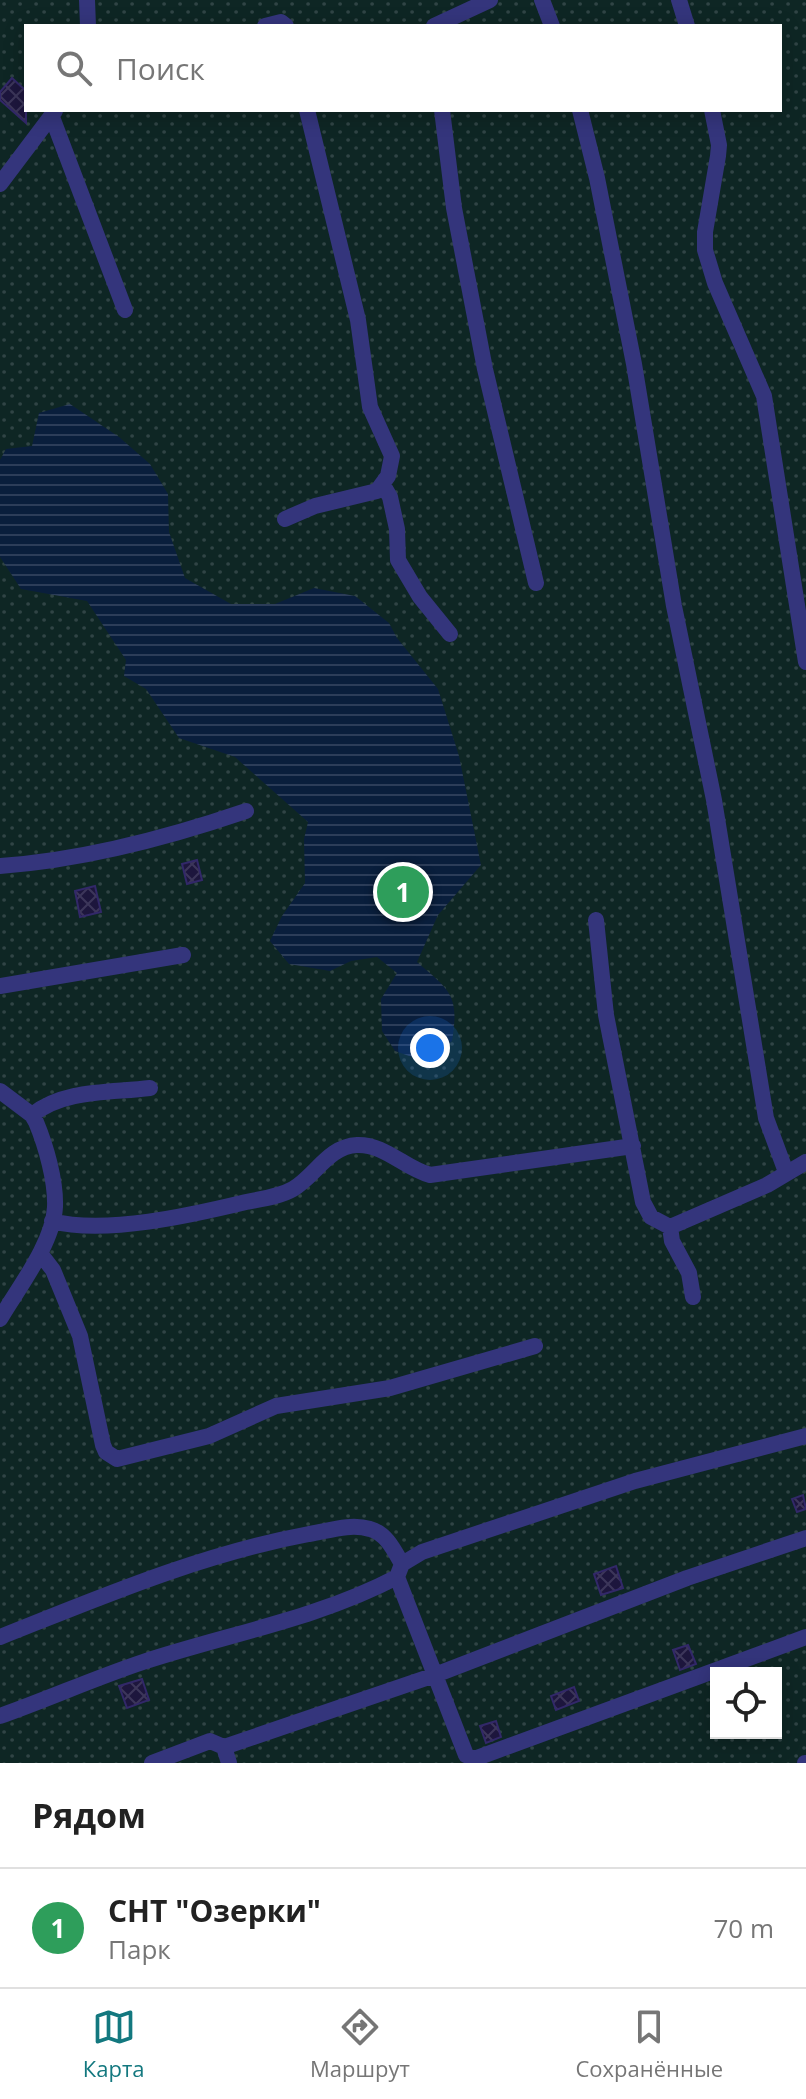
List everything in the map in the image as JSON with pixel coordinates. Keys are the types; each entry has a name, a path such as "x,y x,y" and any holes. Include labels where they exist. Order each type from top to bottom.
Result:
{"street":[{"path":"87,0 88,24"},
{"path":"438,24 490,0"},
{"path":"542,0 551,24"},
{"path":"679,0 686,24"},
{"path":"285,519 315,506 367,494 383,485 392,466 392,456 370,407 358,320 307,112"},
{"path":"442,112 454,208 485,369 536,583"},
{"path":"580,112 628,333 674,606 717,812 766,1118 786,1172"},
{"path":"712,112 719,145 705,250 712,274 764,396 806,662"},
{"path":"0,184 54,113"},
{"path":"54,113 125,310"},
{"path":"383,485 390,497 397,529 398,560 420,597 450,634"},
{"path":"0,866 50,861 137,844 246,811"},
{"path":"596,920 606,1015 647,1212 670,1227 672,1241 689,1273 693,1297"},
{"path":"0,986 183,955"},
{"path":"32,1115 49,1103 86,1094 150,1088"},
{"path":"0,1091 32,1115 40,1131 54,1188 55,1208 40,1253 0,1319"},
{"path":"52,1221 85,1226 171,1218 278,1195 303,1181 332,1154 355,1145 383,1150 418,1172 430,1175 633,1146"},
{"path":"670,1227 767,1185 806,1162"},
{"path":"40,1253 53,1270 80,1336 103,1445 106,1452 117,1459 209,1436 276,1406 390,1388 535,1346"},
{"path":"0,1716 142,1662 285,1622 400,1570 422,1552 635,1481 806,1436"},
{"path":"0,1637 189,1565 254,1545 347,1527 373,1530 382,1535 400,1570 466,1755 474,1759 806,1637"},
{"path":"152,1763 210,1741 226,1755 687,1578 806,1538"}],"green space":[{"path":"0,0 806,0 806,1763 0,1763"}],"water":[{"path":"70,404 119,437 150,464 168,494 169,532 185,578 231,604 275,604 314,588 355,596 389,623 397,638 438,689 459,756 481,865 438,915 417,962 450,994 454,1013 452,1041 426,1062 395,1051 382,1031 381,999 397,973 377,957 351,961 330,971 289,964 270,941 282,916 305,883 304,839 308,822 235,757 179,738 146,689 124,676 126,660 87,601 21,589 0,557 0,460 6,449 32,446 39,413"}],"building":[{"path":"12,78 24,89 26,123 0,100 0,92"},
{"path":"197,860 202,880 187,884 182,864"},
{"path":"95,886 101,912 80,917 75,891"},
{"path":"803,1495 806,1509 797,1512 792,1499"},
{"path":"616,1566 623,1588 601,1595 594,1574"},
{"path":"688,1645 696,1664 680,1670 673,1650"},
{"path":"142,1679 149,1700 127,1708 119,1686"},
{"path":"574,1687 579,1701 556,1710 551,1696"},
{"path":"496,1721 501,1737 486,1743 480,1726"}],"place":[{"name":"СНТ \"Озерки\"","path":"403,892"}]}
